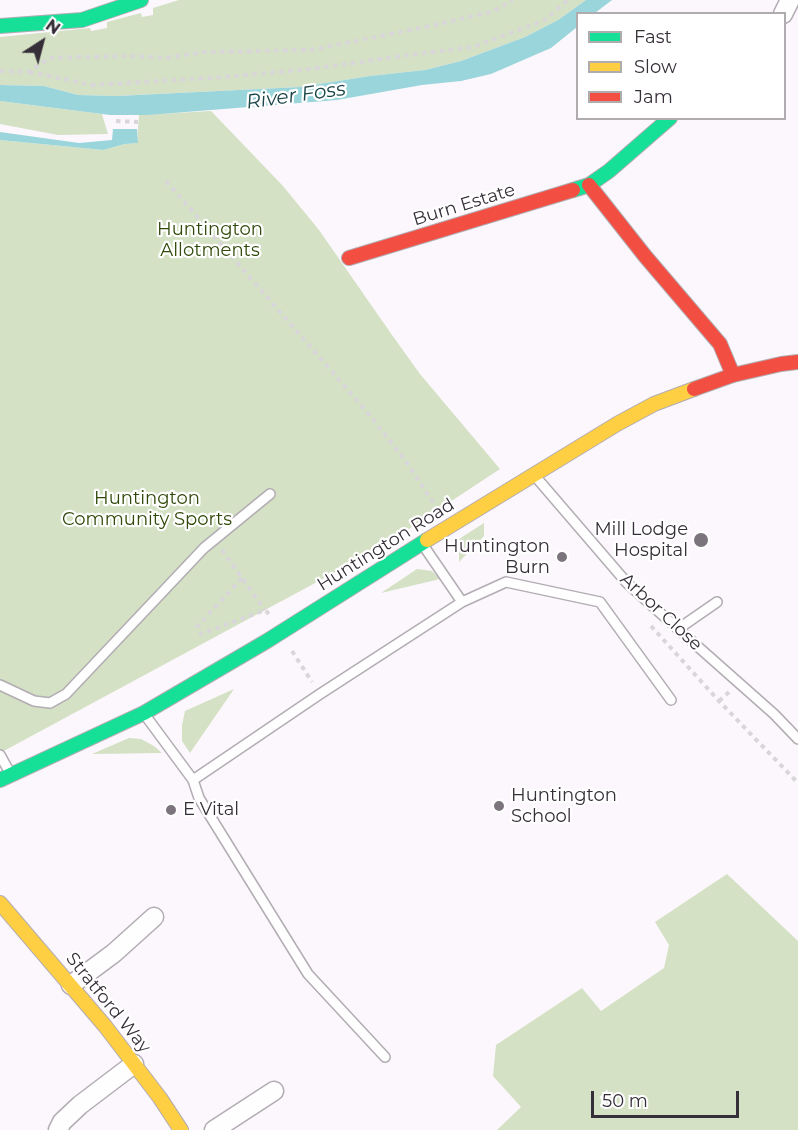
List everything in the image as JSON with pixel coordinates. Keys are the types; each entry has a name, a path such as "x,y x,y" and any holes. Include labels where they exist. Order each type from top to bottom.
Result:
{"street":[{"path":"0,26 82,20 141,0"},
{"name":"Burn Estate","path":"349,258 589,185 609,171 668,120"},
{"path":"589,185 720,344 733,375"},
{"name":"Huntington Road","path":"6,778 144,712 281,632 534,474 654,404 733,375 798,362"},
{"name":"Stratford Way","path":"0,903 71,985 134,1064 181,1130"},
{"path":"71,985 114,953 154,917"},
{"path":"58,1130 62,1122 80,1106 134,1064"},
{"path":"214,1130 274,1091"}],"lane":[{"name":"Arbor Close","path":"534,474 627,583 774,714 798,739"},
{"path":"0,685 34,701 50,703 66,694 204,548 270,494"},
{"path":"422,543 462,602"},
{"path":"193,780 462,602 506,582 600,602 671,700"},
{"path":"678,629 717,602"},
{"path":"144,712 193,780 199,798 308,974 385,1058"},
{"path":"0,755 6,778"}],"path":[{"path":"29,72 49,58 129,56 166,58 204,52 311,50 494,11 513,0"},
{"path":"0,71 29,72 93,85 310,69 473,47 545,20 567,0"},
{"path":"116,121 138,122"},
{"path":"166,181 367,412 405,460 439,510"},
{"path":"214,540 273,620 320,694"},
{"path":"242,578 197,627 201,634 265,610"},
{"path":"650,625 798,783"}],"green space":[{"path":"179,0 586,0 558,20 525,37 461,61 425,70 300,87 117,96 78,95 44,86 0,85 0,37 107,28 107,22 141,13 142,17 153,15 153,8"},
{"path":"0,101 102,114 108,134 58,135 0,124"},
{"path":"211,111 283,186 319,230 420,374 500,469 380,548 0,753 0,140 103,150 137,143 139,115"},
{"path":"484,523 484,536 459,562 459,539"},
{"path":"417,569 432,571 440,579 381,593"},
{"path":"234,689 190,753 182,741 185,711"},
{"path":"129,738 141,739 162,753 92,754"},
{"path":"727,874 798,941 798,1130 497,1130 521,1107 493,1076 496,1045 582,988 601,1011 664,968 669,945 655,922"}],"water":[{"name":"River Foss","path":"586,0 612,0 596,12 576,12 576,28 551,48 491,74 461,81 422,85 337,100 148,115 110,115 0,101 0,85 44,86 78,95 117,96 300,87 425,70 461,61 525,37 558,20"},
{"path":"113,129 137,129 138,143 103,150 0,140 0,132 79,143 112,140"}],"traffic: fast":[{"path":"0,26 82,20 141,0"},
{"path":"573,190 589,185 609,171 668,120"},
{"path":"0,780 144,713 267,641 427,540"}],"traffic: slow":[{"path":"427,540 617,424 654,404 694,389"},
{"path":"0,903 105,1026 160,1098 181,1130"}],"traffic: jam":[{"path":"589,185 645,256 720,344 733,375"},
{"path":"349,258 573,190"},
{"path":"694,389 733,375 798,362"}],"place":[{"name":"Mill Lodge Hospital","path":"701,540"},
{"name":"Huntington Burn","path":"562,557"},
{"name":"Huntington School","path":"499,806"},
{"name":"E Vital","path":"171,810"}],"park label":[{"name":"Huntington Allotments","path":"210,240"},
{"name":"Huntington Community Sports","path":"147,509"}]}
